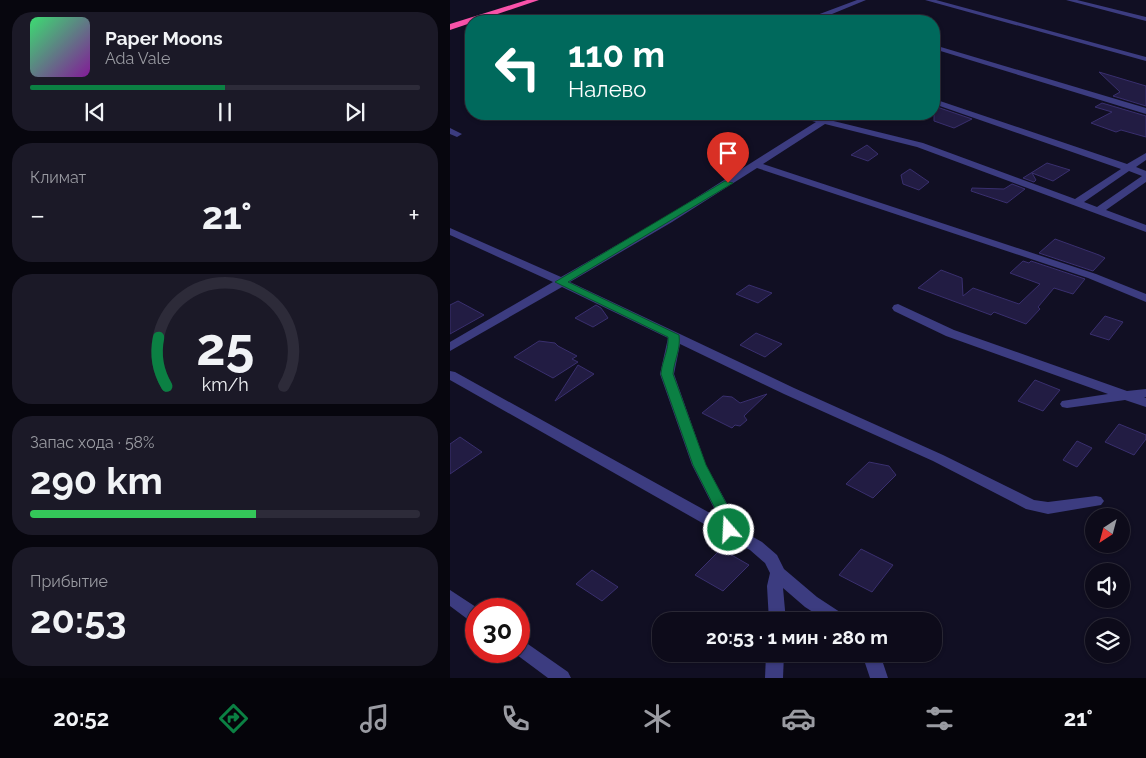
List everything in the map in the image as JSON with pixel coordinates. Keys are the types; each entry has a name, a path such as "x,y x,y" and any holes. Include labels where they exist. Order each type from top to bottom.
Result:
{"highway":[{"path":"450,19 510,0"},
{"path":"488,15 535,0"},
{"path":"450,27 465,22"}],"street":[{"path":"822,15 863,0"},
{"path":"928,0 1146,59"},
{"path":"1069,0 1146,19"},
{"path":"940,49 1146,111"},
{"path":"940,103 1146,174"},
{"path":"820,120 920,145 1146,229"},
{"path":"450,347 758,165 824,121"},
{"path":"1076,203 1146,156"},
{"path":"758,165 1092,276 1146,298"},
{"path":"1098,211 1146,178"},
{"path":"450,231 938,458 1031,505 1048,508 1096,501"},
{"path":"898,308 950,333 1146,403"},
{"path":"674,335 675,345 668,361 667,374 699,465 729,522 729,530"},
{"path":"450,375 555,436 756,546 771,560 778,573 811,602 826,612"},
{"path":"1067,404 1125,394 1146,393"},
{"path":"776,612 775,586 778,573"},
{"path":"450,597 465,608"},
{"path":"530,654 562,678"},
{"path":"774,678 775,662"},
{"path":"874,662 879,678"}],"building":[{"path":"1099,72 1146,86 1146,106 1113,96 1120,92"},
{"path":"1102,103 1146,116 1146,137 1121,130 1116,132 1091,123 1112,112 1095,107"},
{"path":"940,108 972,119 954,128 934,121 940,120"},
{"path":"867,145 878,154 868,161 851,155"},
{"path":"1047,163 1070,170 1053,181 1032,173 1036,180 1034,182 1023,178"},
{"path":"910,169 929,182 919,190 903,184 901,175"},
{"path":"1012,184 1025,189 1007,203 971,191 972,188 1004,189"},
{"path":"1055,239 1105,258 1093,271 1039,253"},
{"path":"1023,261 1029,263 1031,261 1085,279 1073,294 1054,288 1038,307 1040,309 1026,324 994,312 991,315 918,288 941,270 962,278 963,296 973,288 1019,304 1040,284 1010,273"},
{"path":"749,285 772,293 758,303 736,294"},
{"path":"458,301 484,315 450,334 450,305"},
{"path":"596,305 601,308 608,318 593,327 575,318"},
{"path":"1105,316 1123,322 1109,340 1090,334"},
{"path":"756,333 782,344 765,357 740,345"},
{"path":"539,341 555,343 577,356 572,359 578,362 553,378 514,357"},
{"path":"578,365 594,374 555,401"},
{"path":"1035,380 1060,390 1043,411 1018,401"},
{"path":"767,394 744,416 747,420 740,426 735,425 732,428 702,413 723,396 732,397 740,403"},
{"path":"1119,424 1146,435 1146,439 1134,455 1105,442"},
{"path":"460,437 482,452 450,474 450,444"},
{"path":"1077,441 1092,448 1077,467 1063,460"},
{"path":"869,462 889,466 896,475 873,498 846,484"},
{"path":"721,549 749,565 723,591 695,575"},
{"path":"861,549 893,565 872,592 839,575"},
{"path":"592,570 618,587 602,601 576,584"}],"route":[{"path":"728,183 560,282 674,335 675,345 668,361 667,374 699,465 729,522 729,530"}]}
